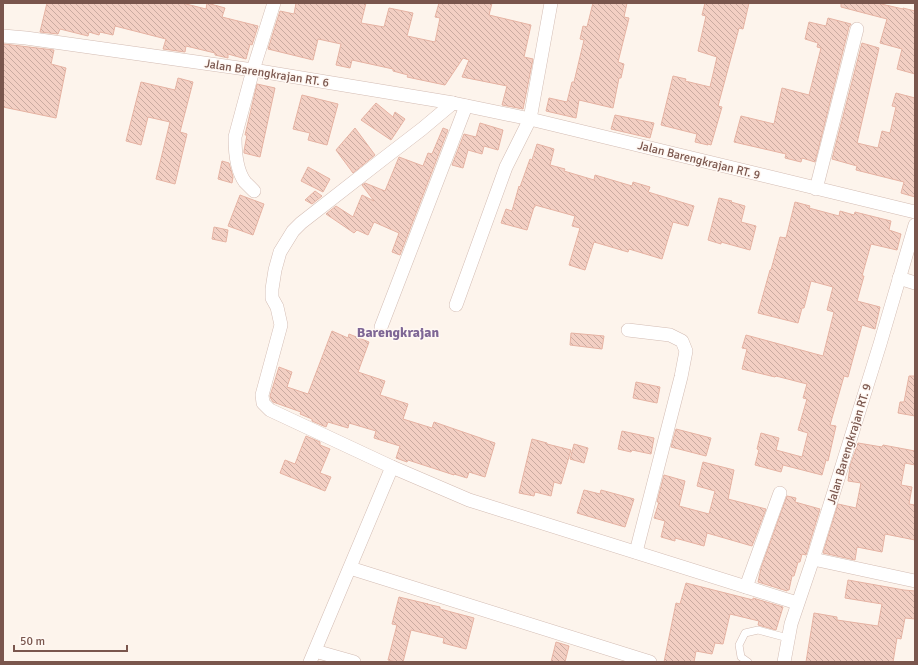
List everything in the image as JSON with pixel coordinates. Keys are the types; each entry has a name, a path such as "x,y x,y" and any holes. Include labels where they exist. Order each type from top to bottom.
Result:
{"street":[{"path":"254,191 239,171 235,137 253,70 274,3"},
{"path":"456,305 506,167 530,119 551,3"},
{"path":"816,189 857,29"},
{"name":"Jalan Barengkrajan RT. 6","path":"3,36 253,70 466,106 530,119"},
{"path":"453,104 307,218 293,231 280,252 275,270 272,298 277,307 281,325 278,341 262,395 263,403 270,410 392,467 469,500 797,603"},
{"path":"381,327 466,106"},
{"name":"Jalan Barengkrajan RT. 9","path":"530,119 915,212"},
{"name":"Jalan Barengkrajan RT. 9","path":"784,662 791,624 797,603 813,559 880,344 915,225"},
{"path":"899,278 915,283"},
{"path":"628,330 670,335 682,341 686,351 681,377 636,552"},
{"path":"354,662 312,656 392,467"},
{"path":"746,587 780,493"},
{"path":"813,559 915,581"},
{"path":"350,568 650,662"}],"lane":[{"path":"748,662 741,657 739,645 745,633 758,630 788,638"}],"building":[{"path":"47,3 182,3 206,9 207,3 225,8 222,17 258,26 252,45 250,44 246,59 228,54 228,58 215,55 215,53 186,46 185,52 163,49 166,39 115,26 113,35 100,32 99,35 89,32 88,36 60,29 58,34 40,32"},
{"path":"296,3 366,3 361,23 384,27 389,8 413,13 407,36 435,42 440,18 435,17 439,3 492,3 489,15 531,25 524,57 533,59 523,109 502,105 507,86 462,77 469,60 463,58 445,85 407,77 408,75 393,71 393,69 352,60 350,68 336,65 341,44 318,39 313,60 268,49 280,11 294,14"},
{"path":"593,3 627,3 624,17 629,18 618,62 624,64 621,78 619,78 613,108 579,100 576,118 546,111 549,98 567,102 572,82 574,82 584,40 580,39 583,26 587,27"},
{"path":"705,3 749,3 743,29 739,28 718,106 722,107 711,145 695,142 697,134 661,125 673,76 686,79 685,81 710,87 717,57 698,51 706,16 702,15"},
{"path":"841,3 877,3 915,11 915,74 897,69 902,49 880,43 887,19 841,7"},
{"path":"828,18 851,24 815,162 802,158 801,162 785,158 786,154 734,142 741,116 774,124 782,88 809,95 821,48 817,47 818,43 805,39 809,22 826,26"},
{"path":"862,43 879,48 857,143 878,148 882,131 890,133 896,107 892,106 896,93 915,98 915,197 901,193 904,182 856,170 857,166 832,159"},
{"path":"4,44 54,50 51,64 66,68 56,118 3,107"},
{"path":"178,78 193,82 180,132 187,134 175,184 156,179 170,122 148,117 141,145 126,141 141,82 175,90"},
{"path":"257,84 275,88 260,157 244,153 247,135 245,135"},
{"path":"302,95 338,104 327,145 308,140 310,133 293,129"},
{"path":"376,103 393,117 395,112 405,119 391,140 361,120"},
{"path":"615,115 654,123 650,138 611,129"},
{"path":"480,123 503,130 498,150 484,146 482,154 468,150 463,168 452,165 464,134 476,137"},
{"path":"355,128 375,155 353,173 336,150"},
{"path":"443,128 448,130 400,255 392,252 399,233 374,222 368,235 357,230 354,233 326,214 336,206 353,217 362,195 374,201 362,185 365,183 385,191 399,157 423,166 428,153 432,154"},
{"path":"537,144 554,149 550,165 565,169 564,171 594,180 595,175 632,186 633,182 650,187 648,192 694,206 688,226 673,222 662,259 629,249 628,252 594,242 585,270 569,265 580,228 572,226 575,216 535,205 527,230 501,223 506,209 512,211 519,186 520,187 530,159 532,160"},
{"path":"222,161 229,163 233,177 232,183 218,179"},
{"path":"308,167 330,179 323,192 301,181"},
{"path":"315,191 322,196 312,204 305,200"},
{"path":"240,195 264,204 253,235 228,226"},
{"path":"719,198 745,206 741,222 756,226 750,250 708,240"},
{"path":"795,202 810,206 809,208 839,216 840,211 854,215 855,212 891,221 889,230 901,234 897,250 871,244 857,301 880,307 875,329 862,325 848,377 844,376 830,425 836,426 828,461 826,460 822,475 783,465 781,472 755,465 761,433 779,438 776,450 802,457 808,433 798,430 807,399 803,398 807,384 742,369 747,349 742,348 746,335 823,356 834,312 827,310 833,287 811,281 804,308 802,308 798,323 758,313 780,237 786,238"},
{"path":"214,227 228,230 226,242 212,239"},
{"path":"332,331 348,338 349,334 369,342 358,372 385,381 380,395 408,404 403,419 432,428 434,422 495,443 485,477 469,472 467,478 408,460 407,462 396,458 400,446 374,438 376,431 349,423 348,428 328,422 326,427 300,414 301,412 273,402 270,396 279,367 292,372 287,387 308,394"},
{"path":"571,333 604,336 602,349 570,345"},
{"path":"909,376 915,376 915,416 898,413 900,402 904,402"},
{"path":"636,382 660,387 657,403 633,398"},
{"path":"676,429 711,438 706,456 671,447"},
{"path":"622,431 654,438 651,454 618,449"},
{"path":"306,436 320,442 320,445 330,449 320,473 331,477 325,491 280,473 285,460 295,464"},
{"path":"532,439 571,450 561,484 554,482 551,496 535,492 534,496 519,493"},
{"path":"858,443 882,447 883,445 915,451 915,465 905,463 901,485 912,487 909,504 915,505 915,540 885,534 882,552 857,547 855,560 823,553 838,504 856,508 861,483 848,481 850,466"},
{"path":"574,444 588,448 584,463 570,459"},
{"path":"703,462 734,470 728,499 766,509 752,546 707,533 704,546 675,538 675,541 661,537 665,521 654,518 659,502 657,502 664,475 685,481 679,506 709,514 715,491 697,486"},
{"path":"584,490 600,494 601,490 634,499 625,527 577,513"},
{"path":"787,496 796,498 795,502 820,509 806,555 802,554 794,576 792,576 789,590 787,591 758,582 761,568"},
{"path":"848,580 915,591 915,619 905,618 901,639 897,638 893,662 806,662 814,613 837,617 837,620 878,626 882,604 845,598"},
{"path":"686,583 753,600 753,598 783,607 776,630 758,625 759,621 730,614 723,644 715,643 712,654 696,651 694,662 664,662 676,603 680,604"},
{"path":"399,597 440,607 440,609 474,618 466,649 443,643 444,638 411,630 403,662 388,660 397,625 392,624"},
{"path":"556,642 569,646 565,662 551,662"}],"district":[{"name":"Barengkrajan","path":"398,332"}]}
